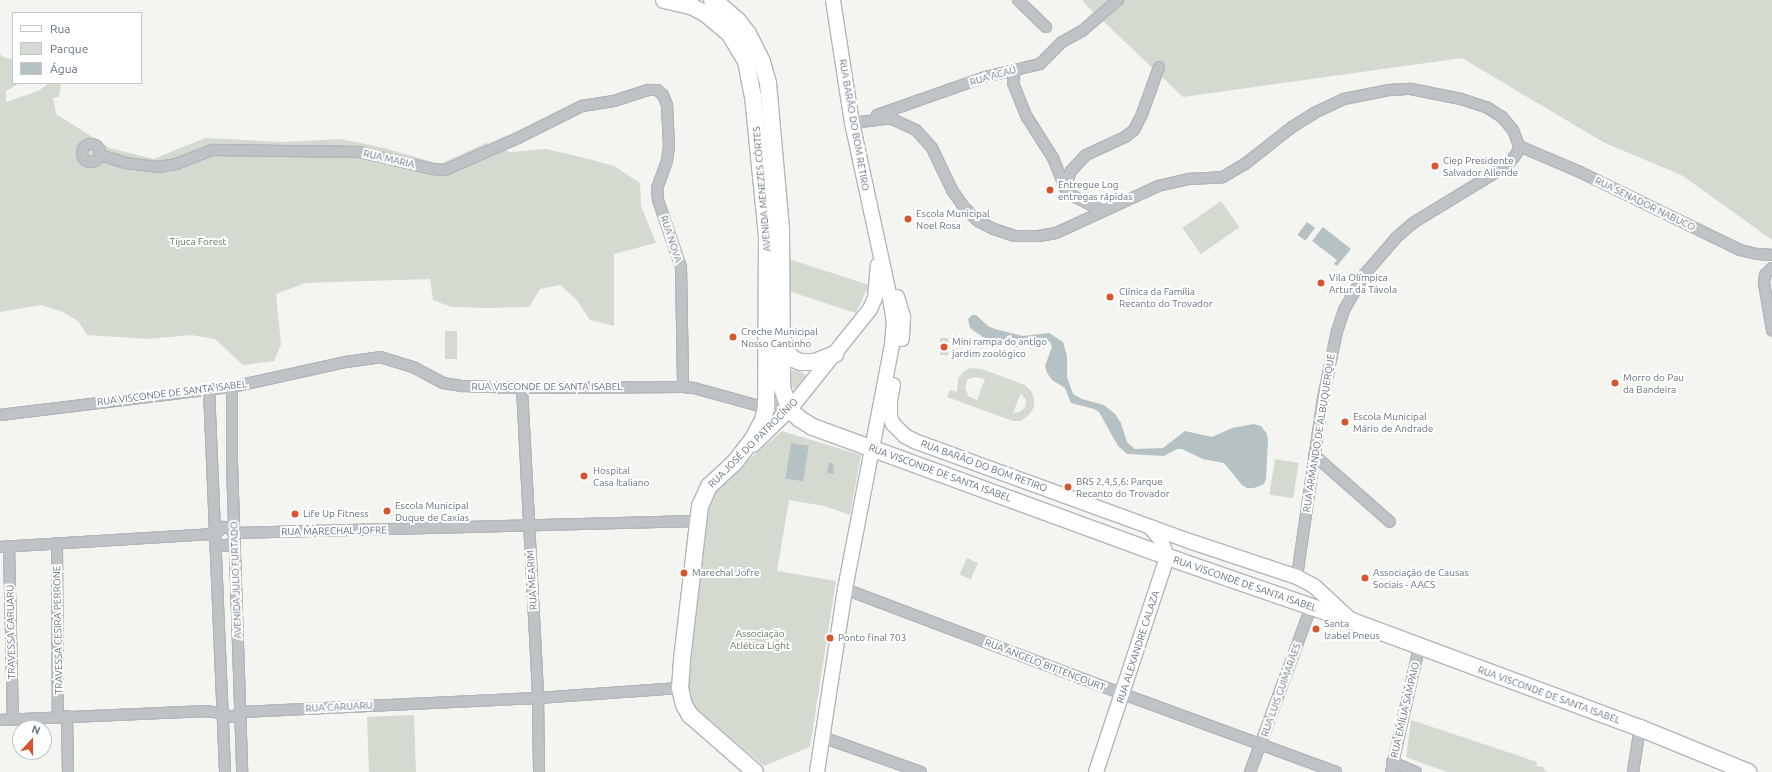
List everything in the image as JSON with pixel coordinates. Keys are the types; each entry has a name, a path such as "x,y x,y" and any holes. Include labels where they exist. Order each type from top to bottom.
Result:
{"main road":[{"name":"AVENIDA MENEZES CÔRTES","path":"664,0 691,6 720,24 738,45 746,61 750,76 767,237 766,408 763,420 753,439 734,464"},
{"name":"AVENIDA MENEZES CÔRTES","path":"712,0 738,21 748,34 762,62 768,83 781,230 780,363 787,403"},
{"name":"RUA BARÃO DO BOM RETIRO","path":"817,772 845,588 894,334 891,303 852,123 833,0"},
{"name":"RUA BARÃO DO BOM RETIRO","path":"879,249 903,317 902,339 890,401 890,417 897,429 917,442 1148,526 1298,577 1314,586 1352,621"},
{"name":"RUA JOSÉ DO PATROCÍNIO","path":"755,772 690,715 684,705 680,688 697,521 702,500 709,486 734,464 787,403 835,354 870,308 875,298 879,249"},
{"path":"781,329 782,342 793,359 801,362 815,362 835,354"},
{"name":"RUA VISCONDE DE SANTA ISABEL","path":"787,403 807,424 1168,556 1352,621 1419,648 1640,728 1748,772"},
{"path":"1148,526 1161,540 1168,556"},
{"name":"RUA ALEXANDRE CALAZA","path":"1096,772 1168,556"}],"street":[{"path":"1018,0 1046,27"},
{"name":"RUA ACAÚ","path":"852,123 985,77 1040,64 1062,42 1082,31 1118,0"},
{"path":"1065,188 1071,171 1086,155 1125,137 1134,130 1142,114 1159,67"},
{"path":"1014,70 1013,83 1027,117 1053,158 1067,193 1103,211"},
{"path":"852,123 890,118 916,130 932,148 952,190 964,206 978,221 994,229 1014,236 1039,236 1056,233 1158,186 1174,182 1223,177 1245,164 1292,127 1314,112 1344,99 1376,91 1399,89 1425,91 1461,99 1488,108 1502,117 1513,130 1519,146"},
{"name":"RUA MARIA","path":"100,155 126,163 158,167 176,164 212,150 359,152 432,169 445,170 518,138 582,106 614,101 648,90 657,90 663,95"},
{"name":"RUA NOVA","path":"663,95 667,105 669,146 667,160 657,188 658,200 681,268 684,387"},
{"name":"RUA SENADOR NABUCO","path":"1519,146 1580,172 1740,250 1772,255"},
{"name":"RUA ARMANDO DE ALBUQUERQUE","path":"1298,577 1323,398 1337,331 1344,310 1364,275 1396,238 1413,223 1508,165 1517,153 1519,146"},
{"path":"1771,268 1765,275 1764,283 1772,330"},
{"name":"RUA VISCONDE DE SANTA ISABEL","path":"0,415 232,387 346,362 380,358 415,368 444,383 463,386 522,388 684,387 694,388 766,408"},
{"name":"AVENIDA JULIO FURTADO","path":"232,387 234,536 242,772"},
{"name":"RUA MEARIM","path":"522,388 538,698 539,772"},
{"name":"AVENIDA JULIO FURTADO","path":"209,389 225,772"},
{"path":"766,408 787,403"},
{"path":"1314,455 1390,522"},
{"name":"RUA MARECHAL JOFRE","path":"234,536 697,521"},
{"name":"RUA MARECHAL JOFRE","path":"5,546 215,537 223,527 228,527 234,536"},
{"name":"RUA MARECHAL JOFRE","path":"215,537 219,545 228,546 234,536"},
{"name":"TRAVESSA CESIRA PERRONE","path":"57,543 62,716 68,772"},
{"name":"TRAVESSA CARUARU","path":"5,546 13,719"},
{"name":"RUA ANGELO BITTENCOURT","path":"845,588 1123,694 1336,772"},
{"name":"RUA LUIS GUIMARÃES","path":"1250,772 1311,607"},
{"name":"RUA EMÍLIA SAMPAIO","path":"1391,767 1419,648"},
{"name":"RUA CARUARU","path":"240,708 538,698 680,688"},
{"name":"RUA CARUARU","path":"0,720 62,716 203,711 223,708 233,699 240,708"},
{"name":"RUA CARUARU","path":"223,708 233,717 240,708"},
{"path":"1633,772 1640,728"},
{"path":"822,737 922,772"},
{"path":"1391,767 1416,772"}],"green space":[{"path":"1084,0 1772,0 1772,240 1683,176 1603,142 1462,58 1183,97 1083,2"},
{"name":"Tijuca Forest","path":"0,54 3,57 12,59 12,84 18,84 6,91 6,102 38,91 48,84 61,84 59,97 53,98 56,114 110,148 154,159 205,138 283,142 341,139 384,148 440,164 486,143 510,152 546,149 614,166 640,183 641,206 656,243 614,254 614,326 590,320 576,299 560,285 540,289 529,307 487,308 451,307 433,300 430,279 305,283 276,294 281,345 274,361 243,365 215,339 191,335 149,339 87,335 78,321 63,312 41,305 0,312"},
{"path":"1221,201 1239,227 1201,254 1182,228"},
{"path":"786,258 869,285 856,313 785,290"},
{"path":"445,331 457,331 457,359 445,359"},
{"name":"Mini rampa do antigo jardim zoológico","path":"940,338 948,338 948,355 940,355"},
{"path":"970,368 982,369 1025,385 1031,391 1034,398 1034,407 1030,414 1021,421 1013,421 947,397 950,390 957,392 958,379 963,372","holes":["975,377 985,379 977,400 968,396 965,387 968,379","1021,393 1026,400 1025,407 1020,412 1013,413"]},
{"path":"793,370 806,374 805,379 795,390 789,383 790,372"},
{"name":"Associação Atlética Light","path":"782,431 861,455 850,515 824,506 789,500 777,571 836,581 810,747 764,766 697,710 690,699 688,689 708,506 716,488"},
{"path":"1275,459 1299,463 1293,498 1269,495"},
{"path":"967,558 978,563 971,579 960,574"},
{"path":"414,715 416,772 369,772 367,717"},
{"path":"1411,720 1537,762 1536,766 1543,767 1546,772 1447,772 1406,757"}],"water":[{"path":"1307,222 1315,228 1305,241 1297,235"},
{"path":"1323,227 1351,249 1337,266 1334,264 1337,260 1312,241"},
{"path":"972,315 976,315 988,326 995,329 1023,336 1049,333 1063,342 1067,356 1067,377 1073,394 1082,399 1104,405 1115,414 1121,423 1127,442 1135,449 1163,448 1185,431 1212,437 1232,428 1254,424 1261,426 1267,434 1268,440 1266,479 1264,484 1254,488 1247,488 1242,485 1224,463 1203,459 1182,449 1177,449 1164,456 1127,454 1118,446 1099,412 1094,409 1071,403 1065,388 1052,380 1047,373 1045,366 1052,347 1050,342 1042,341 1022,347 1011,346 983,337 970,328 968,319"},
{"path":"791,443 809,446 803,481 785,479"},
{"path":"829,462 833,463 834,474 827,473"}],"place":[{"name":"Ciep Presidente Salvador Allende","path":"1435,166"},
{"name":"Entregue Log entregas rápidas","path":"1050,190"},
{"name":"Escola Municipal Noel Rosa","path":"908,219"},
{"name":"Vila Olímpica Artur da Távola","path":"1321,283"},
{"name":"Clínica da Família Recanto do Trovador","path":"1110,297"},
{"name":"Creche Municipal Nosso Cantinho","path":"733,337"},
{"name":"Mini rampa do antigo jardim zoológico","path":"944,347"},
{"name":"Morro do Pau da Bandeira","path":"1615,383"},
{"name":"Escola Municipal Mário de Andrade","path":"1345,422"},
{"name":"Hospital Casa Italiano","path":"584,476"},
{"name":"BRS 2,4,5,6: Parque Recanto do Trovador","path":"1068,487"},
{"name":"Escola Municipal Duque de Caxias","path":"387,511"},
{"name":"Life Up Fitness","path":"295,514"},
{"name":"Marechal Jofre","path":"684,573"},
{"name":"Associação de Causas Sociais - AACS","path":"1365,578"},
{"name":"Santa Izabel Pneus","path":"1316,629"},
{"name":"Ponto final 703","path":"830,638"}]}
